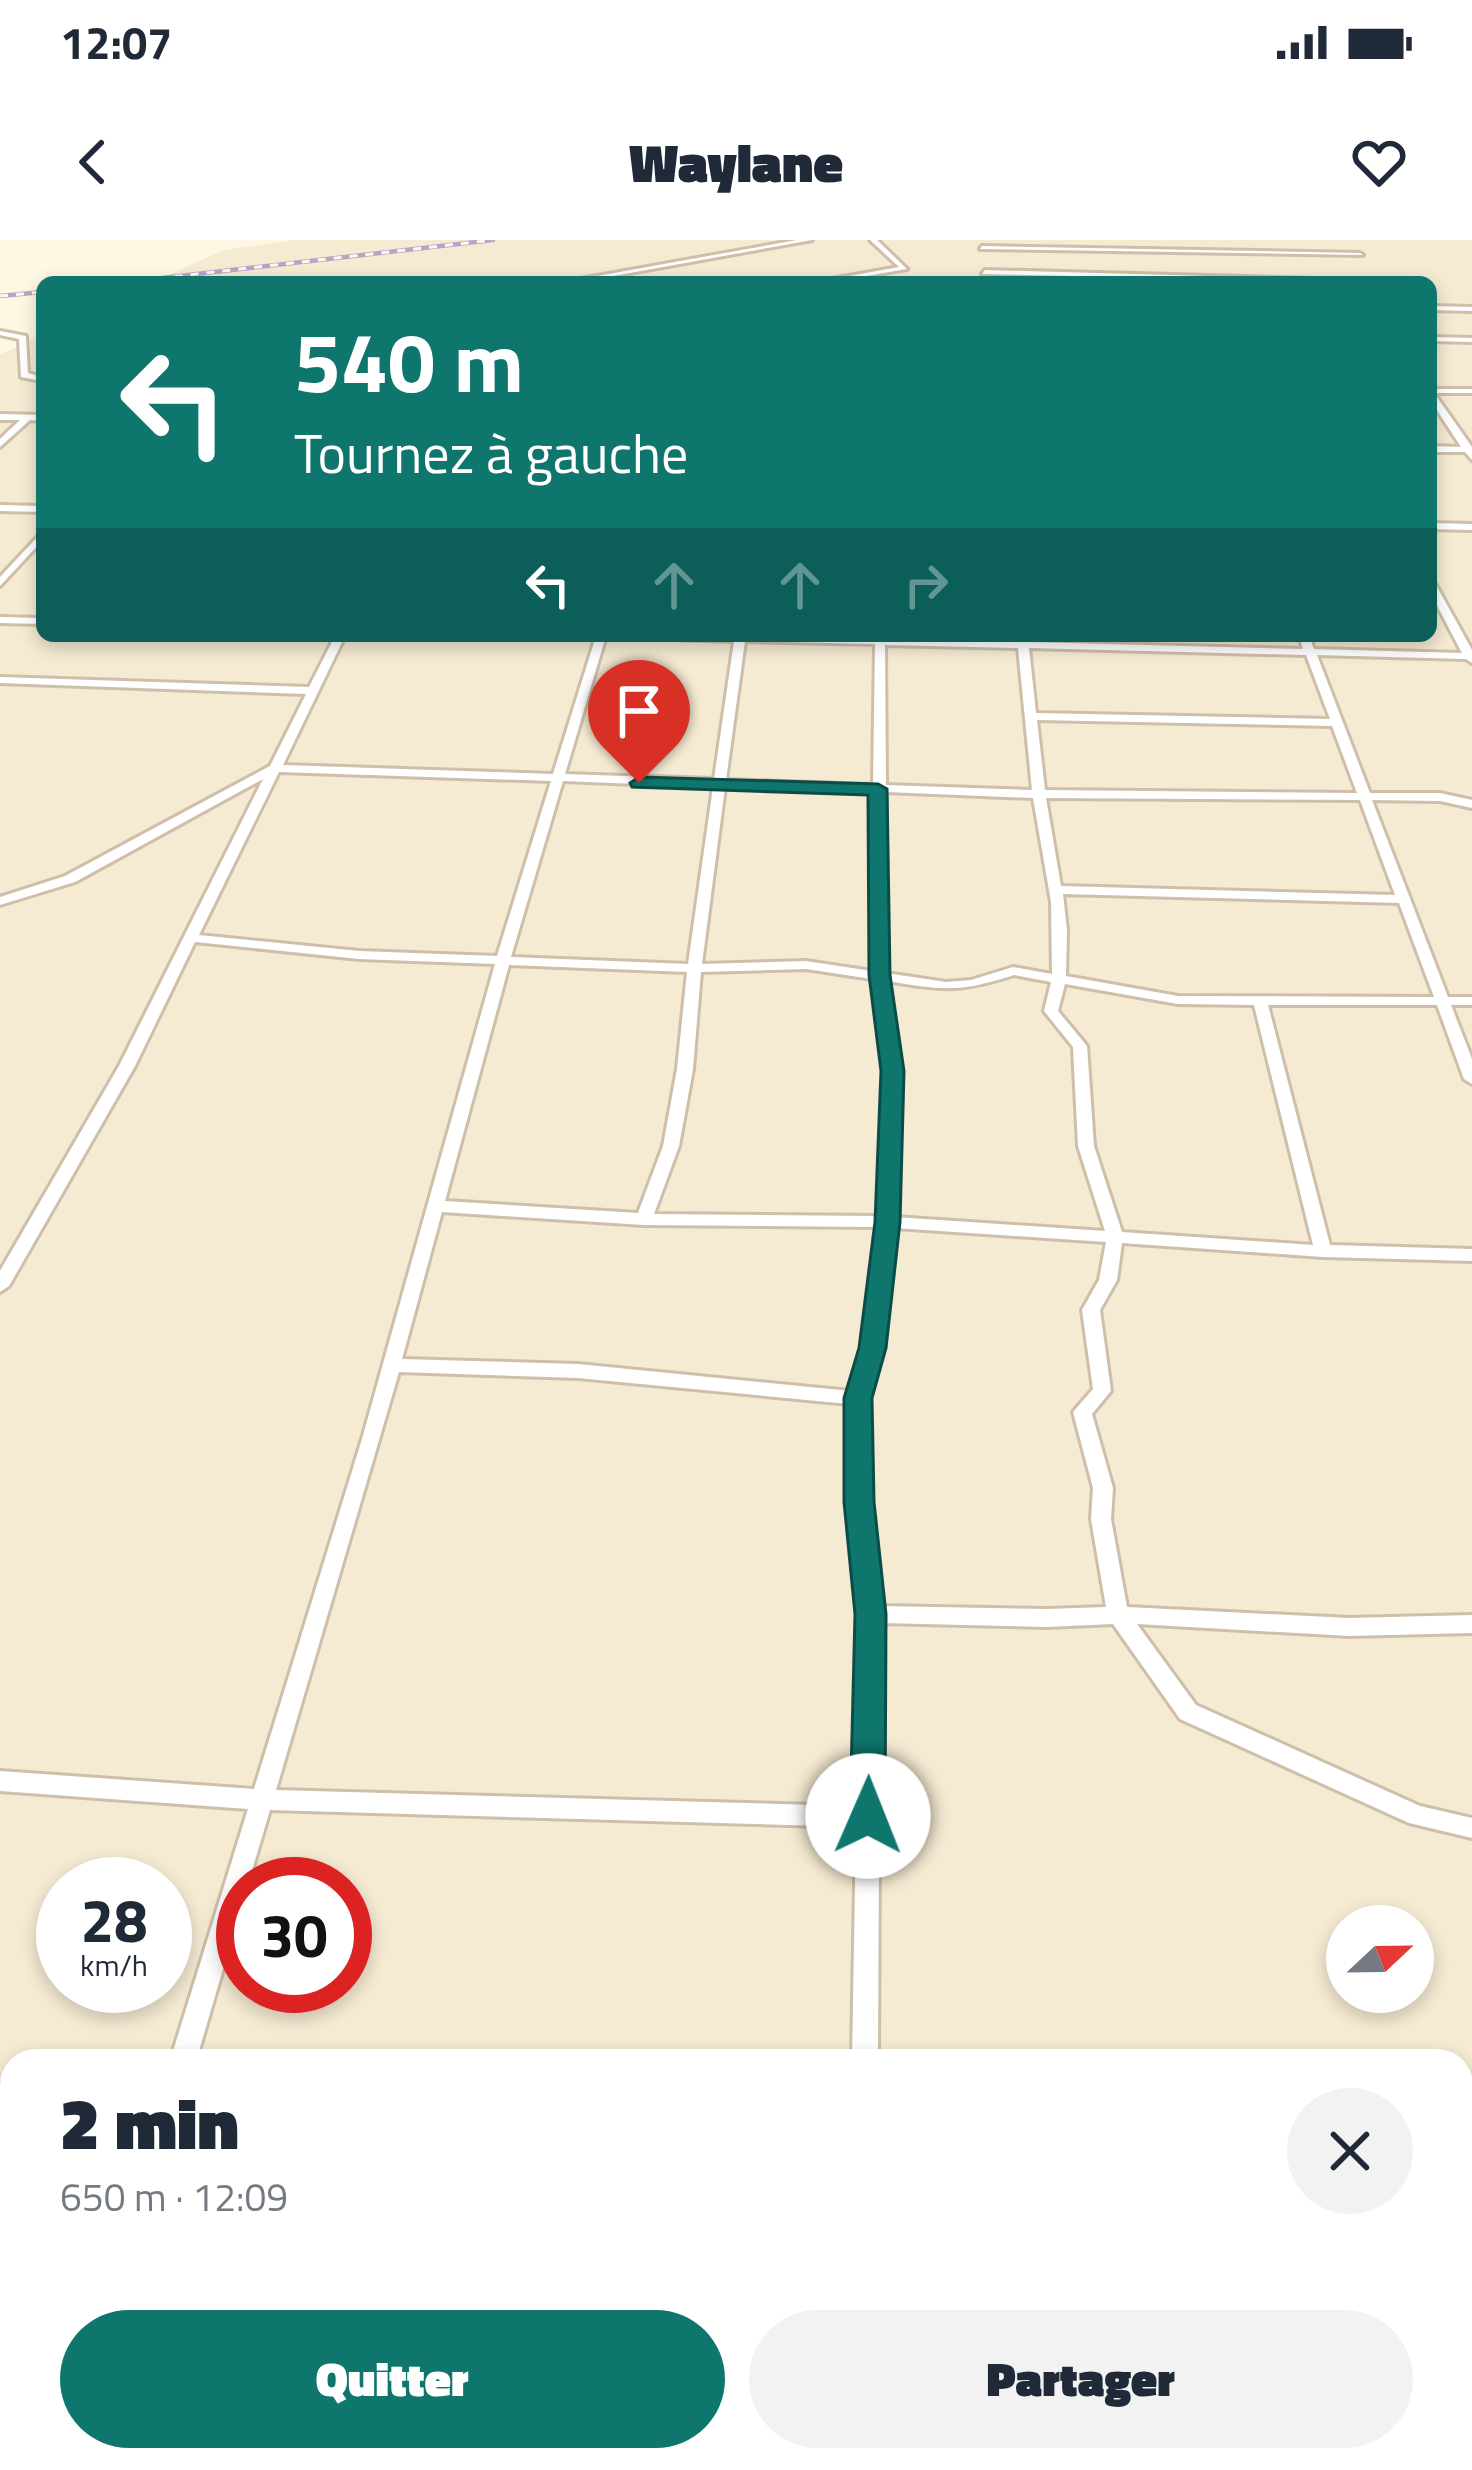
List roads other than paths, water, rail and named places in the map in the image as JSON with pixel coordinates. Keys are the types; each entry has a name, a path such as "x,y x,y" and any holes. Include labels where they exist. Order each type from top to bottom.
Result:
{"street":[{"path":"602,276 809,240"},
{"path":"856,276 905,268 873,240"},
{"path":"1157,240 1171,276"},
{"path":"1248,241 1284,276"},
{"path":"985,276 981,244 1360,255"},
{"path":"1437,308 1472,309"},
{"path":"0,333 23,338 24,375 36,378"},
{"path":"1437,339 1472,340"},
{"path":"1437,393 1472,391"},
{"path":"1437,410 1471,452"},
{"path":"0,417 36,418"},
{"path":"0,444 28,417"},
{"path":"1437,449 1471,452"},
{"path":"0,508 36,509"},
{"path":"1437,526 1472,527"},
{"path":"0,583 36,543"},
{"path":"20,560 36,560"},
{"path":"1437,596 1471,658"},
{"path":"0,620 36,621"},
{"path":"0,1286 128,1066 337,642"},
{"path":"187,2049 392,1365 503,960 600,642"},
{"path":"644,1219 671,1146 685,1069 694,968 739,642"},
{"path":"865,2049 870,1614 859,1502 858,1398 873,1348 887,1222 892,1071 880,975 880,642"},
{"path":"1023,642 1039,794 1058,890 1062,980 1051,1011 1080,1046 1085,1146 1115,1237 1108,1280 1091,1310 1102,1391 1082,1412 1103,1488 1101,1520 1118,1615 1188,1712 1417,1816 1472,1828"},
{"path":"1080,642 1471,658"},
{"path":"1306,642 1438,1000 1472,1079"},
{"path":"0,680 313,691"},
{"path":"1032,716 1336,723"},
{"path":"0,901 70,879 275,768 1039,794 1440,797 1472,804"},
{"path":"1058,890 1401,899"},
{"path":"191,938 359,955 694,968 806,965 946,986 972,984 1013,971 1178,1000 1472,1001"},
{"path":"1260,1000 1323,1251"},
{"path":"438,1206 644,1219 887,1222 1323,1251 1472,1255"},
{"path":"392,1365 578,1371 858,1398"},
{"path":"870,1614 1118,1615 1349,1627 1472,1624"},
{"path":"0,1780 262,1800 868,1816"}],"railway":[{"path":"179,276 493,240"},
{"path":"0,296 36,293"}]}
